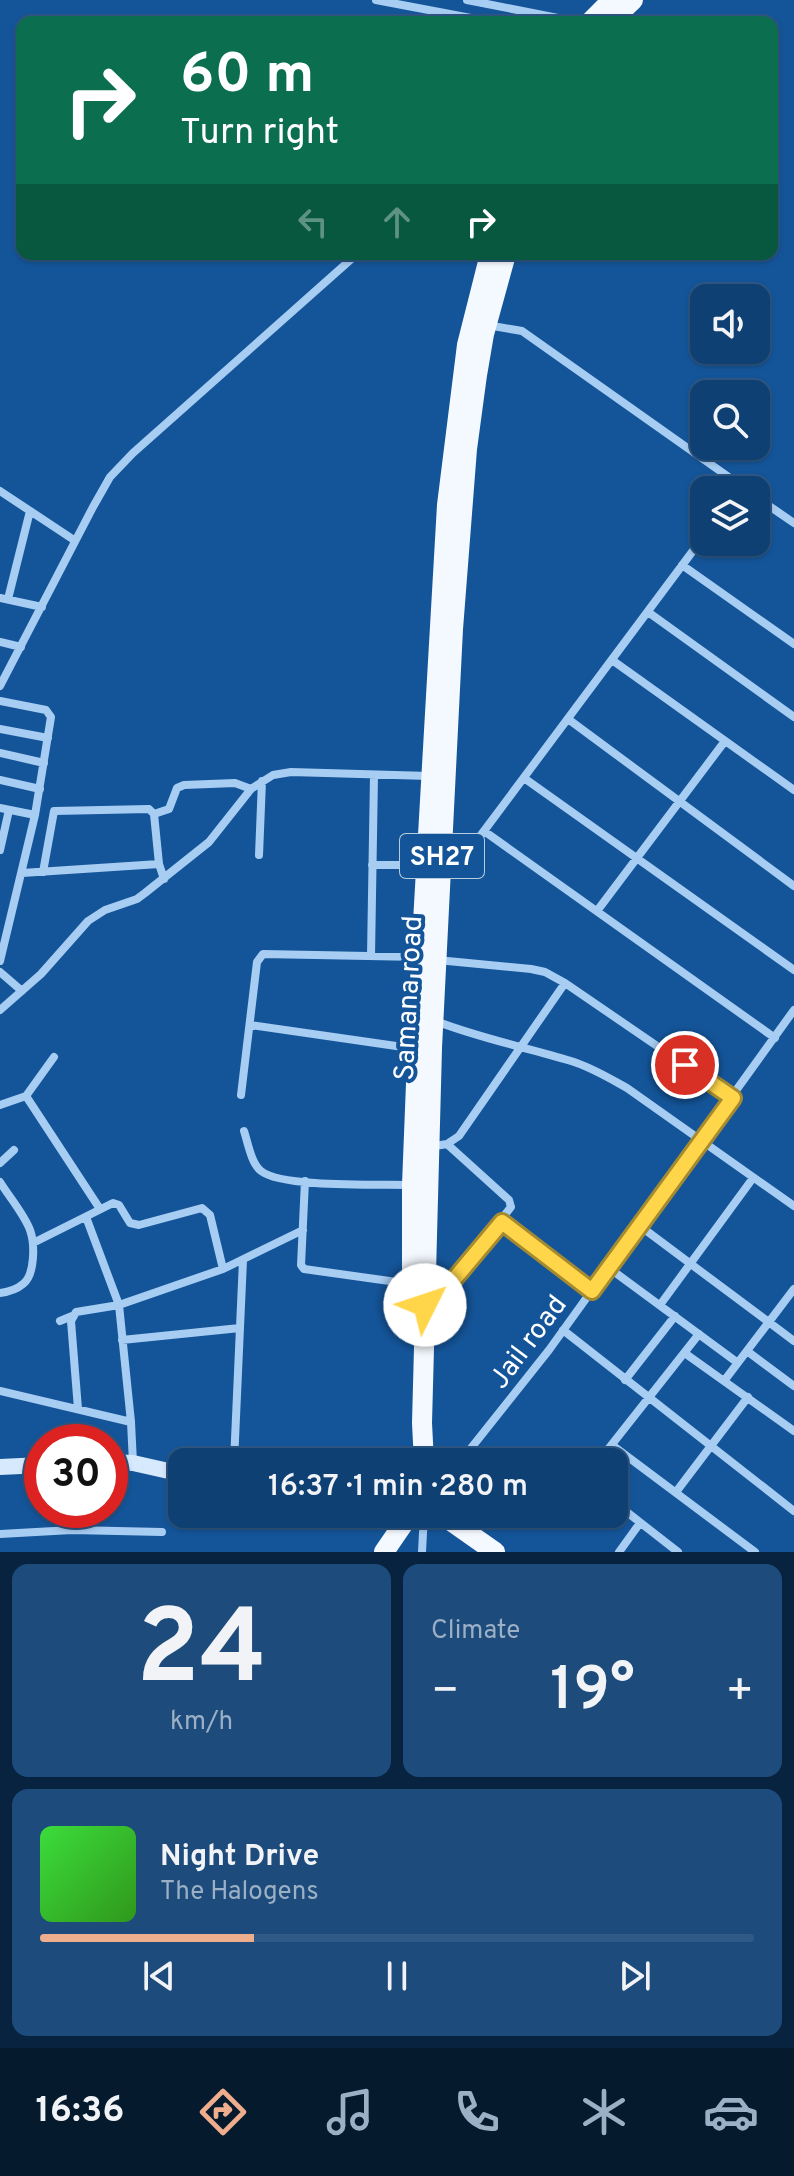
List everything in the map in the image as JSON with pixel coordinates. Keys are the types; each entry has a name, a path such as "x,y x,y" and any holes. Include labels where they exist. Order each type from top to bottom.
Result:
{"main road":[{"name":"Samana road","path":"434,866 430,776 447,505 467,345 488,260"},
{"name":"Samana road","path":"410,1448 412,1185 418,1049 429,959 462,506 473,405 487,325 504,260"},
{"name":"Samana road","path":"423,1448 425,1305 438,1146 429,959"},
{"path":"384,1552 400,1528"},
{"path":"461,1528 495,1552"}],"street":[{"path":"376,0 460,16"},
{"path":"467,0 550,16"},
{"path":"0,686 74,540 110,477 350,260"},
{"path":"487,325 522,331 724,476"},
{"path":"0,491 74,540"},
{"path":"770,507 794,523"},
{"path":"30,511 4,598 42,607"},
{"path":"372,865 434,866 468,848 484,831 690,554"},
{"path":"682,565 794,644"},
{"path":"648,612 794,717"},
{"path":"0,642 21,647"},
{"path":"612,660 794,790"},
{"path":"0,701 49,712 51,717 35,815 0,961"},
{"path":"568,719 794,886"},
{"path":"0,729 48,738"},
{"path":"597,911 725,741"},
{"path":"0,753 44,763"},
{"path":"0,1010 41,974 88,921 105,910 137,899 164,879 209,842 251,789 273,775 291,772 430,776"},
{"path":"371,956 374,775"},
{"path":"524,778 794,970"},
{"path":"0,780 40,789"},
{"path":"259,855 262,781"},
{"path":"154,814 169,809 177,788 184,785 235,783 251,789"},
{"path":"0,850 4,809 35,815"},
{"path":"43,872 56,810 149,809 154,814 159,864 164,879"},
{"path":"484,831 775,1038"},
{"path":"22,873 159,864"},
{"path":"241,1095 257,962 263,954 429,959 545,972 733,1098"},
{"path":"0,972 22,991"},
{"path":"425,1305 456,1277 511,1207 509,1200 438,1146 459,1136 565,983"},
{"name":"Jail road","path":"471,1448 640,1226 794,1010"},
{"path":"433,1020 519,1048 572,1061 598,1072 627,1088 794,1206"},
{"path":"250,1025 418,1049"},
{"path":"0,1105 26,1096 54,1057"},
{"path":"26,1096 100,1209"},
{"path":"244,1131 254,1162 263,1173 281,1179 412,1185"},
{"path":"0,1163 14,1150"},
{"path":"660,1305 753,1178"},
{"path":"305,1181 301,1265 304,1269 412,1284"},
{"path":"0,1182 29,1228 33,1243 28,1278 12,1291 0,1293"},
{"path":"33,1243 100,1209 117,1204 130,1223 139,1225 194,1209 207,1210 223,1269"},
{"path":"86,1217 119,1305 133,1463"},
{"path":"502,1222 592,1291"},
{"path":"640,1226 794,1341"},
{"path":"60,1321 80,1311 119,1305 223,1269 303,1230"},
{"path":"235,1448 243,1260"},
{"path":"609,1268 738,1363"},
{"path":"724,1381 794,1289"},
{"path":"72,1316 78,1409"},
{"path":"625,1380 675,1316"},
{"path":"122,1340 240,1328"},
{"path":"563,1330 794,1511"},
{"path":"610,1448 699,1334"},
{"path":"747,1351 794,1386"},
{"path":"686,1354 794,1431"},
{"path":"0,1391 131,1422"},
{"path":"676,1492 748,1397"},
{"path":"612,1445 754,1552"},
{"path":"128,1463 168,1471"},
{"path":"0,1467 24,1466"},
{"path":"628,1513 678,1552"},
{"path":"619,1552 640,1523"},
{"path":"422,1552 423,1528"},
{"path":"0,1534 72,1530 162,1532"}],"route":[{"path":"425,1305 456,1277 502,1222 592,1291 733,1098 685,1065"}]}
